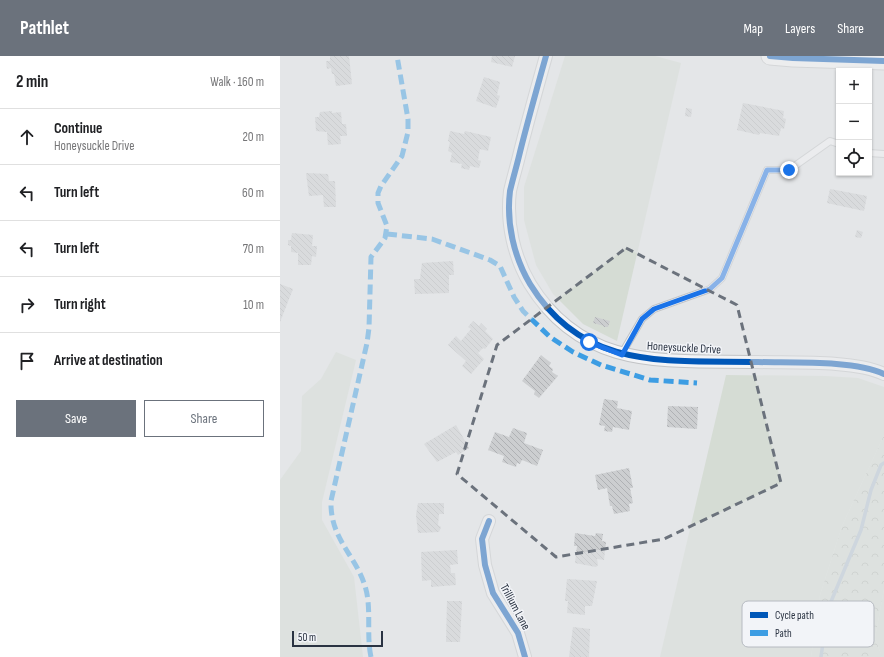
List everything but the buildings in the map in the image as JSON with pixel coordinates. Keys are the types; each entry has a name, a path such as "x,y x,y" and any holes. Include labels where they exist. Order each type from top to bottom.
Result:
{"main road":[{"path":"770,56 884,61"}],"street":[{"name":"Honeysuckle Drive","path":"546,56 510,192 510,226 517,255 525,276 541,302 561,323 589,342 622,355 655,359 842,365 884,374"},
{"name":"Trillium Lane","path":"489,521 482,539 485,565 494,593 518,633 525,657"}],"lane":[{"path":"622,355 642,319 654,309 710,289 722,278 767,170 789,170 830,141 836,143"},
{"path":"872,153 884,154"}],"highlighted area":[{"path":"626,248 737,305 781,483 664,539 556,557 457,474 497,345"}],"green space":[{"path":"565,56 655,56 681,63 617,341 583,324 553,294 536,265 524,220 524,187"},
{"path":"336,352 356,360 322,502 322,520 354,577 363,657 280,657 280,480 301,451 302,396 321,379"},
{"path":"726,375 825,376 858,378 884,387 884,435 842,526 819,601 742,601 742,647 812,647 811,657 660,657"},
{"path":"884,435 884,589 875,638 882,657 811,657 812,647 874,647 874,601 819,601 842,526"},
{"path":"884,589 884,657 882,657 875,638"}],"waterway":[{"path":"831,601 861,530 871,490 881,465 884,463"},
{"path":"821,657 822,647"}],"marked path":[{"path":"371,657 368,603 365,586 361,575 334,526 331,501 367,343 369,328 371,257 385,238 387,226 378,203 378,193 381,186 402,156 408,132 408,119 397,56"},
{"path":"387,234 432,239 490,260 500,266 514,297 523,311 550,337 573,352 601,365 650,380 697,383"}],"cycle path":[{"path":"546,56 510,191 509,215 512,239 524,274 552,313 576,333 602,347 630,355 660,360 840,364 857,366 884,374"},
{"path":"770,56 884,61"},
{"path":"489,521 482,539 485,565 493,593 518,633 525,657"}],"route":[{"path":"589,342 622,355 642,319 654,309 694,296 710,289 722,278 767,170 789,170"}]}
